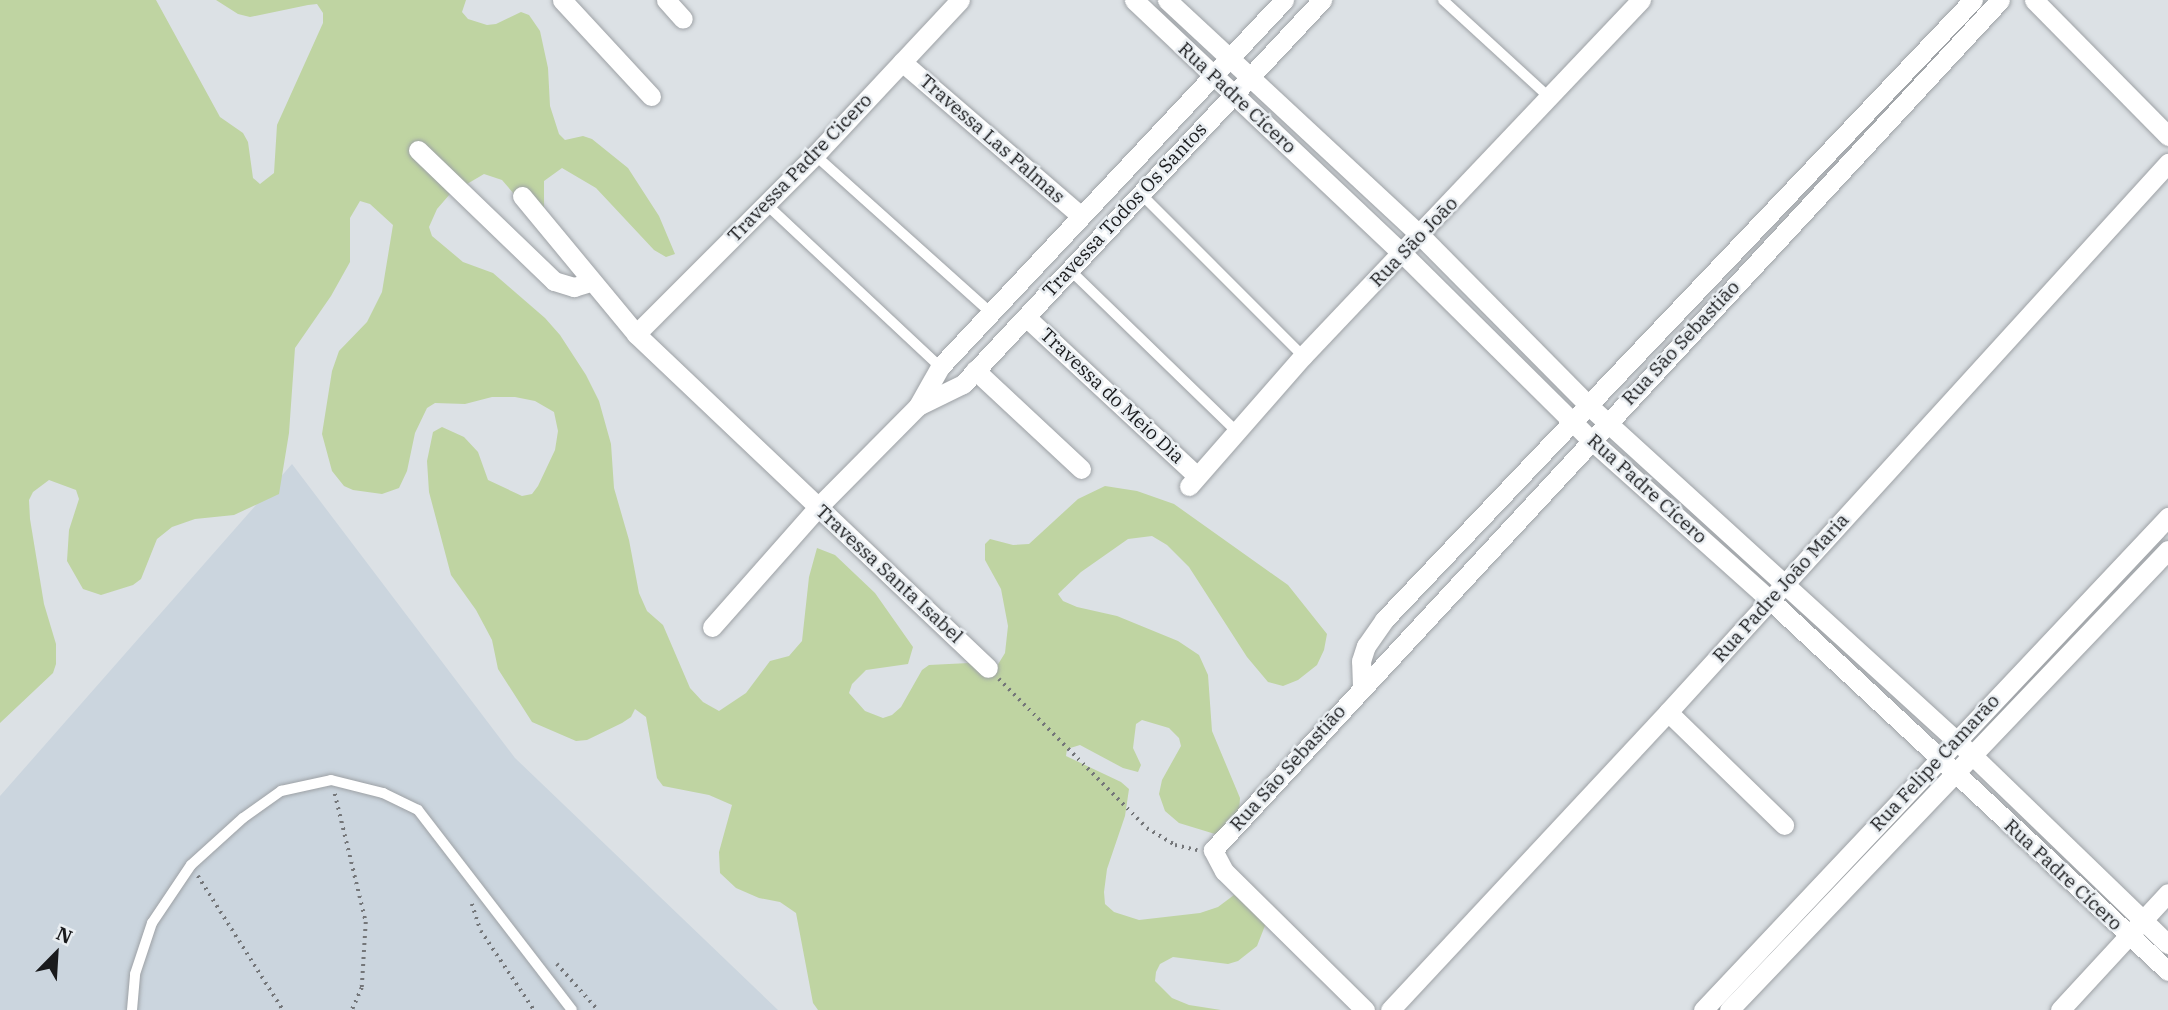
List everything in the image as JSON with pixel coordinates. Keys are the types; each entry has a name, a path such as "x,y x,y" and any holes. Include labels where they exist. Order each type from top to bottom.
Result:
{"street":[{"path":"562,0 651,96"},
{"path":"666,0 683,19"},
{"name":"Travessa Padre Cicero","path":"636,334 815,155 960,0"},
{"name":"Rua Padre Cícero","path":"1134,0 1403,254 1591,440 1770,600 2168,971"},
{"name":"Rua Padre Cícero","path":"1167,0 1228,60 1420,235 1588,405 1957,740 2141,921 2168,944"},
{"name":"Travessa Todos Os Santos","path":"712,627 818,507 918,406 940,367 1284,0"},
{"name":"Travessa Todos Os Santos","path":"918,406 963,384 1322,0"},
{"name":"Rua São João","path":"1193,481 1235,430 1303,356 1642,0"},
{"name":"Rua São Sebastião","path":"1362,687 1361,661 1366,646 1384,620 1973,0"},
{"name":"Rua São Sebastião","path":"1206,850 1362,687 2000,0"},
{"path":"2034,0 2168,136"},
{"name":"Travessa Las Palmas","path":"902,62 1081,216"},
{"path":"418,150 554,281 575,287 590,282"},
{"name":"Rua Padre João Maria","path":"1390,1010 1668,712 2168,163"},
{"name":"Travessa Santa Isabel","path":"522,196 590,282 636,334 988,667"},
{"path":"1777,206 1795,221"},
{"path":"991,313 1011,333"},
{"name":"Travessa do Meio Dia","path":"1026,317 1193,481"},
{"path":"975,370 1081,469"},
{"name":"Rua Felipe Camarão","path":"1703,1010 2168,517"},
{"name":"Rua Felipe Camarão","path":"1729,1010 2168,550"},
{"path":"1668,712 1784,825"},
{"path":"1206,850 1224,872 1365,1010"},
{"path":"2060,1010 2168,893"}],"lane":[{"path":"1443,0 1550,98"},
{"path":"815,155 991,313"},
{"path":"1140,194 1303,356"},
{"path":"766,204 940,367"},
{"path":"1070,270 1235,430"},
{"path":"132,1010 135,974 152,923 191,865 243,818 281,791 331,780 383,793 418,810 572,1010"}],"path":[{"path":"988,667 1147,828 1175,845 1206,850"},
{"path":"331,780 366,922 362,988 352,1010"},
{"path":"191,865 283,1010"},
{"path":"459,865 481,931 534,1010"}],"shaded area":[{"path":"292,464 515,758 778,1010 0,1010 0,796"}],"green space":[{"path":"0,0 156,0 220,117 243,133 248,142 253,178 260,184 274,173 277,125 323,23 323,13 317,4 250,17 238,14 216,0 466,0 462,12 468,19 487,25 496,24 521,12 529,15 540,31 548,68 550,106 559,134 565,140 583,136 592,139 628,168 659,216 675,254 666,257 654,250 596,188 562,168 544,181 544,210 514,194 502,180 484,174 450,194 437,209 429,227 432,236 463,262 493,273 545,318 560,335 586,375 599,401 611,444 614,488 629,540 639,593 647,611 663,625 690,688 703,702 719,711 746,693 770,661 789,656 802,641 809,577 817,548 835,555 875,593 913,647 908,664 866,670 852,684 849,693 865,711 883,718 892,715 901,707 922,670 929,665 969,663 988,668 997,666 1005,653 1008,626 1001,589 985,560 985,544 990,539 1013,545 1029,544 1078,499 1105,486 1137,491 1174,504 1288,585 1327,634 1317,665 1298,680 1283,686 1268,682 1247,657 1189,567 1167,545 1152,536 1128,539 1081,572 1058,594 1063,601 1077,607 1117,616 1178,641 1199,655 1208,675 1212,731 1240,798 1238,827 1215,834 1179,823 1165,811 1159,794 1162,780 1181,746 1179,738 1169,728 1142,720 1136,724 1133,748 1141,765 1138,772 1123,768 1080,745 1067,749 1066,756 1121,782 1129,789 1125,816 1107,869 1104,892 1105,904 1114,912 1139,920 1200,913 1218,907 1234,895 1268,918 1257,946 1238,961 1228,964 1173,957 1160,964 1155,981 1172,998 1189,1005 1221,1010 818,1010 813,1003 796,913 780,902 759,898 736,888 720,873 719,852 732,805 709,795 663,786 657,778 646,717 635,709 631,717 622,723 587,740 576,741 532,722 498,669 492,640 476,610 451,575 429,492 427,461 433,432 442,427 464,437 478,452 488,480 522,496 532,494 538,486 555,450 558,431 554,412 535,401 515,397 492,397 465,404 435,403 427,408 415,433 407,471 399,488 382,494 353,490 344,486 332,471 322,434 332,371 339,351 367,322 382,292 393,225 370,204 360,201 350,218 350,262 331,296 295,348 289,433 279,494 234,515 195,519 172,527 157,539 141,579 133,585 101,595 83,589 67,561 69,530 79,499 76,490 49,480 33,492 29,500 30,519 44,604 56,644 56,664 53,673 0,723"}]}
